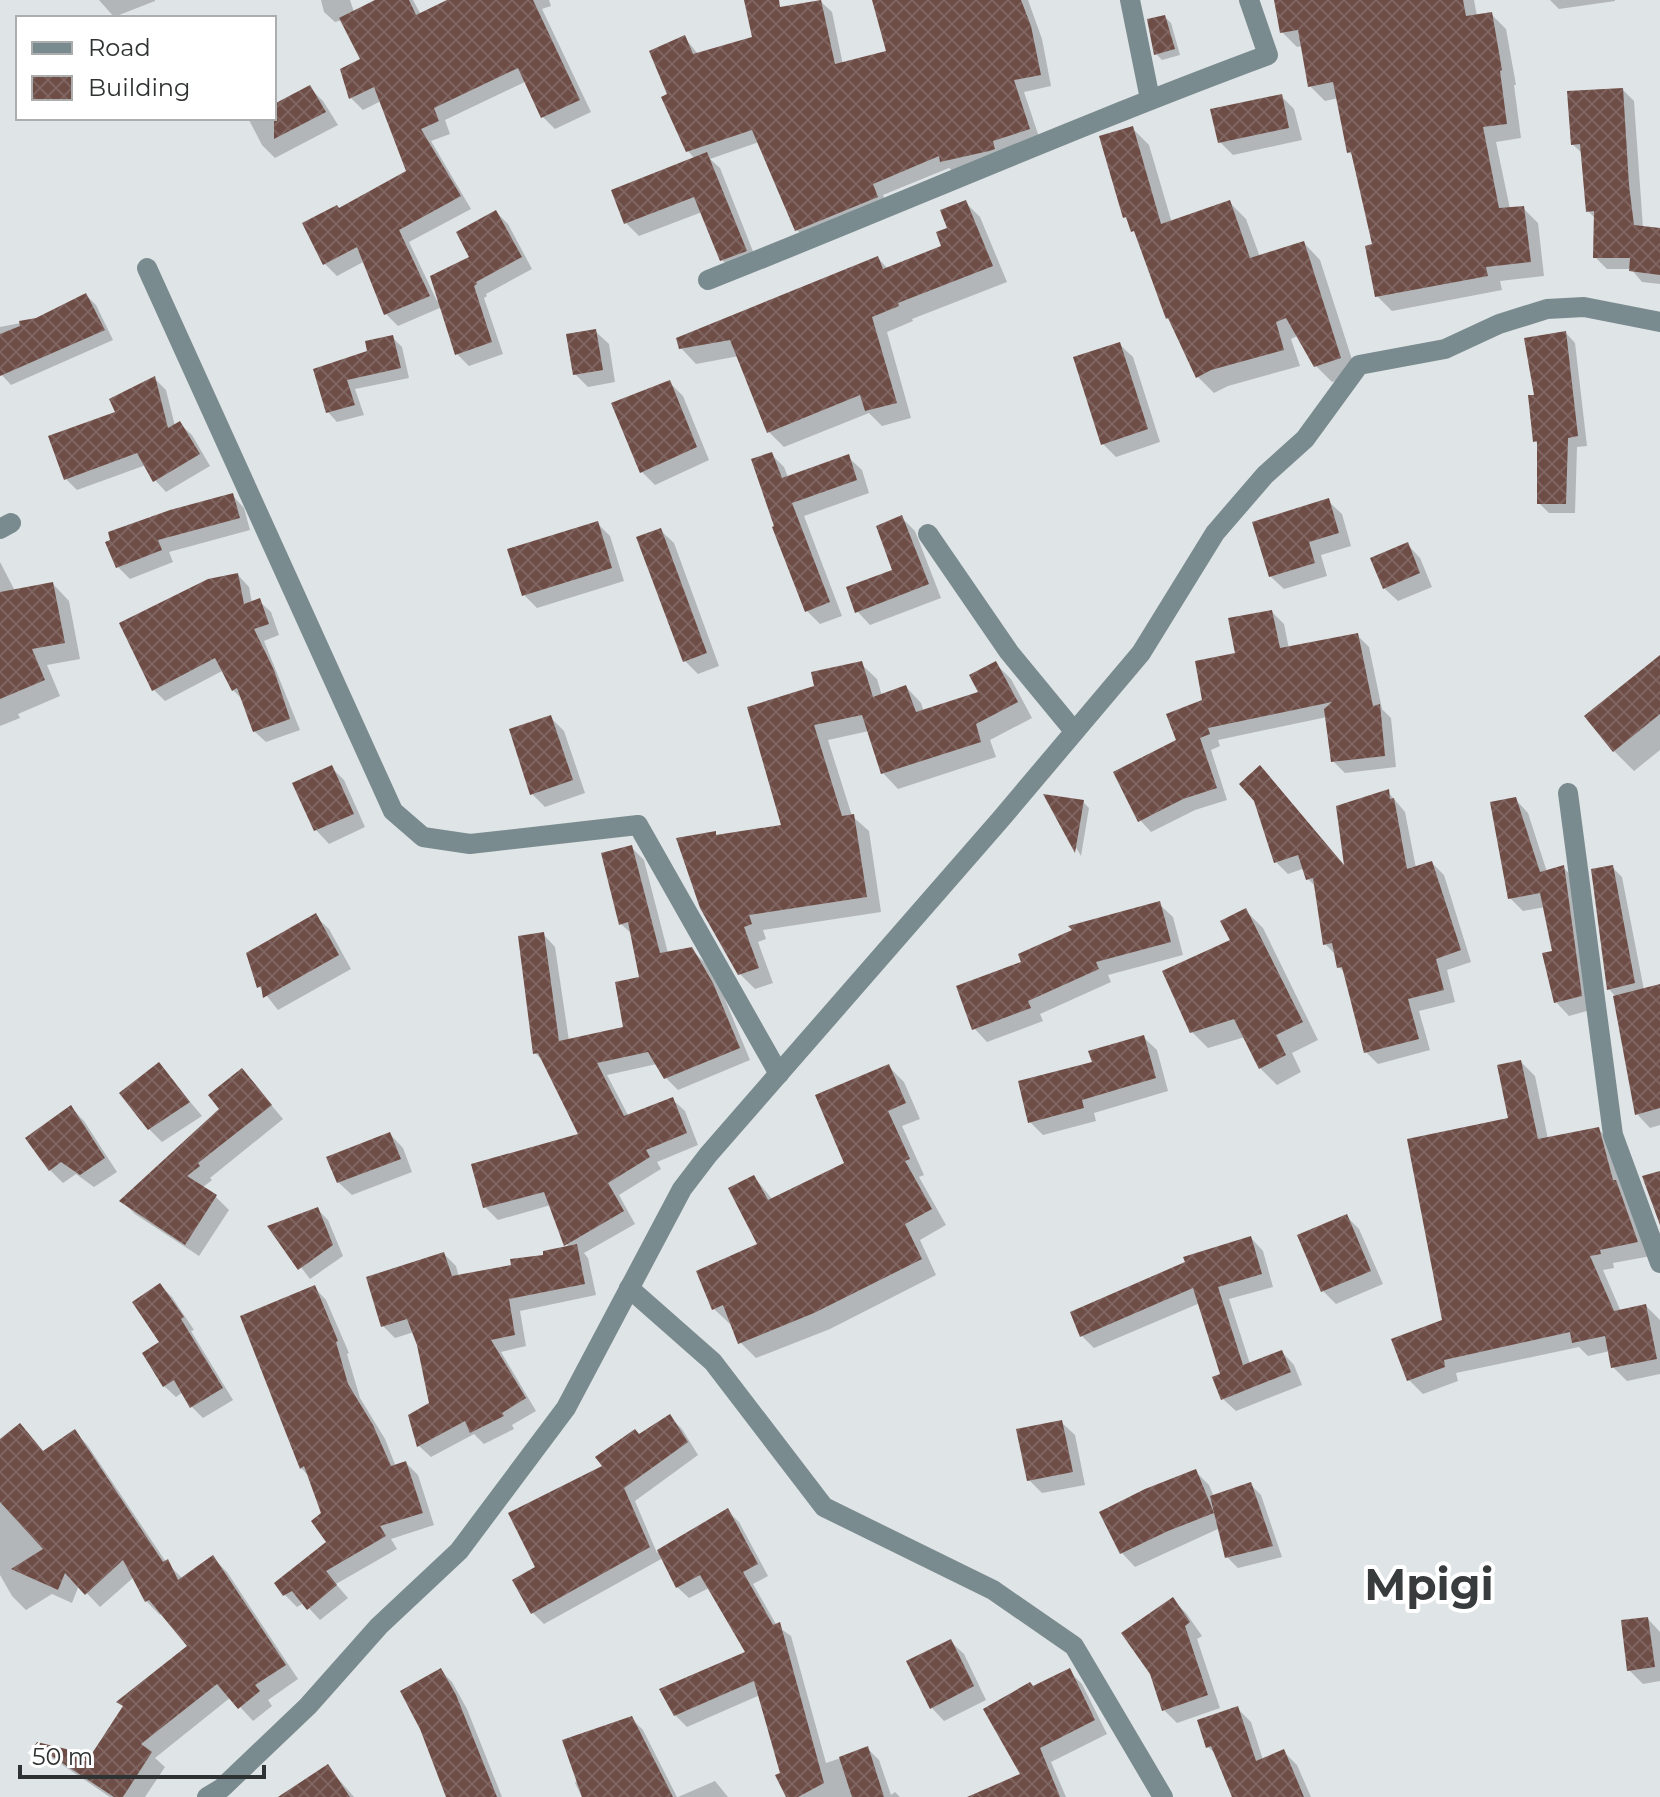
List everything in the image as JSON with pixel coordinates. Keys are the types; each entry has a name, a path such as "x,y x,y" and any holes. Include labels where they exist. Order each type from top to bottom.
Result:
{"street":[{"path":"1130,0 1150,99"},
{"path":"708,280 896,206 1150,99 1268,55 1249,0"},
{"path":"147,268 393,811 423,837 470,844 638,825 779,1074"},
{"path":"207,1797 222,1788 308,1706 379,1626 459,1551 566,1408 682,1189 1141,653 1215,533 1265,475 1305,439 1359,365 1445,349 1499,324 1547,309 1584,307 1660,322"},
{"path":"928,534 1009,652 1074,731"},
{"path":"1568,793 1613,1135 1660,1263"},
{"path":"629,1288 713,1362 824,1507 993,1590 1074,1646 1163,1797"}],"building":[{"path":"375,0 409,0 416,15 447,0 533,0 580,100 541,118 518,68 434,108 439,121 421,129 461,196 399,230 430,296 384,315 357,247 323,265 302,223 337,205 339,208 406,171 374,87 349,99 340,69 360,59 339,18"},
{"path":"744,0 779,0 780,7 821,0 835,64 886,51 872,0 1021,0 1031,26 1041,75 1014,80 1030,129 993,141 995,149 940,162 939,156 873,184 878,197 795,231 752,130 686,152 661,97 667,94 649,51 685,35 693,54 752,37"},
{"path":"1274,0 1463,0 1466,16 1492,12 1507,124 1483,127 1499,208 1524,206 1531,262 1486,267 1488,276 1375,297 1365,246 1372,244 1351,152 1347,153 1333,82 1308,87 1298,30 1280,33"},
{"path":"1165,15 1175,49 1154,55 1147,19"},
{"path":"310,85 326,112 274,139 276,103"},
{"path":"1623,88 1634,225 1660,228 1660,275 1629,271 1630,258 1593,258 1594,211 1586,212 1580,144 1571,145 1567,91"},
{"path":"1282,94 1289,128 1218,143 1210,109"},
{"path":"1133,126 1161,224 1230,200 1250,258 1304,241 1341,358 1314,367 1286,318 1276,322 1284,350 1211,370 1196,378 1166,319 1134,231 1131,232 1126,217 1123,218 1099,136"},
{"path":"707,152 747,251 720,261 694,197 624,224 611,190"},
{"path":"966,200 993,266 898,303 899,306 872,317 897,403 865,411 860,395 767,433 730,340 679,349 676,338 878,256 883,269 941,246 936,232 947,228 940,210"},
{"path":"496,210 522,257 476,282 474,286 492,342 455,355 430,276 469,257 456,232"},
{"path":"86,293 105,330 0,376 0,334 20,326 19,321 36,318"},
{"path":"596,329 603,370 573,375 566,334"},
{"path":"1566,331 1578,436 1568,438 1566,504 1537,504 1537,441 1533,442 1528,395 1534,395 1524,338"},
{"path":"393,335 401,368 347,380 355,405 326,413 313,369 367,351 365,341"},
{"path":"1120,342 1148,429 1101,445 1073,357"},
{"path":"155,376 168,428 180,421 200,454 153,482 137,453 64,480 48,436 115,412 109,399"},
{"path":"670,380 697,447 640,473 611,403"},
{"path":"772,452 782,478 849,454 857,480 792,503 830,602 805,612 772,527 751,459"},
{"path":"233,493 240,518 158,540 162,550 116,568 105,542 110,540 108,532 170,510"},
{"path":"1329,498 1339,533 1309,542 1315,563 1269,577 1252,522"},
{"path":"902,515 929,584 855,613 846,587 892,570 876,526"},
{"path":"598,521 612,568 522,596 507,549"},
{"path":"661,528 707,653 683,662 636,537"},
{"path":"1408,542 1420,573 1383,589 1370,558"},
{"path":"238,573 244,604 260,598 269,624 254,629 274,670 290,719 253,732 237,688 232,691 215,658 152,691 119,623 208,579"},
{"path":"53,582 65,643 32,649 45,680 0,699 0,592"},
{"path":"1272,610 1280,648 1358,633 1373,706 1380,704 1385,756 1331,762 1324,709 1332,702 1208,728 1210,734 1200,738 1217,788 1183,799 1138,822 1113,772 1176,740 1166,714 1202,700 1195,661 1235,653 1228,618"},
{"path":"1660,655 1660,714 1613,752 1584,716"},
{"path":"862,661 873,697 906,685 916,712 978,692 969,675 996,661 1018,702 976,724 981,742 881,774 862,715 814,725 842,816 854,814 867,897 749,915 752,924 744,927 759,968 738,975 700,908 676,838 781,825 747,707 814,686 811,672"},
{"path":"551,715 573,780 530,795 509,729"},
{"path":"332,765 354,814 314,831 292,783"},
{"path":"1260,765 1344,865 1336,806 1389,789 1390,799 1394,798 1407,869 1432,861 1461,950 1436,959 1444,990 1408,999 1419,1039 1364,1053 1342,967 1337,968 1332,943 1323,945 1313,878 1306,880 1298,855 1274,863 1254,801 1239,784"},
{"path":"1043,794 1084,800 1075,853"},
{"path":"1516,797 1540,872 1564,865 1582,996 1554,1003 1542,953 1552,951 1540,893 1508,899 1490,802"},
{"path":"632,845 660,953 692,947 713,983 740,1048 664,1079 648,1052 597,1063 624,1116 673,1097 687,1133 646,1150 650,1157 608,1183 624,1211 564,1246 544,1192 483,1208 471,1164 578,1134 538,1053 533,1054 518,936 544,932 559,1041 623,1027 615,982 639,977 628,922 619,925 601,853"},
{"path":"1613,865 1635,983 1607,990 1591,869"},
{"path":"1160,901 1171,942 1096,962 1099,969 1028,1001 1031,1008 972,1030 956,986 1021,962 1018,954 1072,930 1068,926"},
{"path":"1246,908 1303,1022 1276,1035 1286,1055 1259,1069 1234,1019 1190,1033 1162,971 1230,940 1220,921"},
{"path":"316,913 339,955 263,998 246,953"},
{"path":"1660,984 1660,1108 1635,1115 1613,996"},
{"path":"1144,1035 1156,1078 1082,1100 1084,1108 1028,1123 1018,1081 1092,1062 1088,1051"},
{"path":"1521,1060 1538,1139 1599,1127 1613,1180 1616,1180 1638,1242 1600,1250 1601,1254 1590,1256 1614,1311 1646,1304 1657,1359 1611,1368 1605,1336 1572,1343 1570,1332 1444,1360 1445,1367 1407,1381 1391,1339 1442,1320 1407,1139 1508,1118 1497,1065"},
{"path":"159,1062 190,1102 148,1130 119,1093"},
{"path":"889,1064 906,1103 888,1111 910,1159 905,1161 932,1209 905,1224 922,1259 814,1313 738,1344 723,1305 712,1310 696,1271 757,1244 728,1188 754,1175 768,1200 844,1163 815,1095"},
{"path":"242,1068 272,1105 198,1163 200,1166 187,1176 217,1195 185,1245 119,1201 219,1109 208,1095"},
{"path":"71,1105 105,1158 80,1175 61,1162 49,1171 25,1138"},
{"path":"390,1132 401,1159 337,1183 326,1157"},
{"path":"1660,1171 1660,1225 1642,1176"},
{"path":"318,1207 333,1245 298,1270 267,1226"},
{"path":"1347,1214 1371,1271 1321,1292 1297,1235"},
{"path":"1251,1236 1262,1274 1218,1287 1243,1365 1282,1350 1291,1372 1221,1400 1212,1377 1220,1374 1193,1288 1080,1337 1070,1312 1185,1262 1183,1257"},
{"path":"577,1244 585,1284 509,1299 515,1335 491,1340 526,1398 502,1413 504,1416 470,1433 465,1421 417,1447 408,1415 429,1403 417,1345 407,1319 381,1327 366,1277 444,1252 452,1276 511,1265 510,1259 543,1255 543,1251"},
{"path":"160,1283 184,1317 181,1319 223,1388 190,1408 174,1380 163,1387 142,1353 159,1342 132,1302"},
{"path":"315,1285 338,1341 348,1384 373,1425 391,1466 406,1461 423,1513 380,1526 386,1536 326,1571 337,1585 307,1610 292,1591 283,1596 274,1583 326,1542 311,1521 321,1513 304,1466 300,1469 240,1316"},
{"path":"670,1414 688,1442 624,1488 650,1547 531,1614 512,1580 535,1567 508,1513 602,1466 595,1457 635,1429 639,1434"},
{"path":"1062,1420 1073,1472 1027,1481 1016,1429"},
{"path":"20,1423 43,1451 75,1429 163,1562 168,1559 178,1580 213,1555 286,1665 255,1685 260,1691 238,1709 217,1684 141,1744 152,1752 123,1797 114,1797 35,1745 37,1742 91,1755 123,1706 116,1702 187,1646 149,1600 145,1602 123,1560 85,1595 65,1573 58,1590 11,1569 43,1549 0,1502 0,1439"},
{"path":"1196,1469 1214,1513 1120,1554 1099,1512"},
{"path":"1251,1482 1273,1546 1225,1558 1210,1496"},
{"path":"728,1508 758,1564 743,1572 773,1625 780,1622 824,1783 798,1797 786,1797 775,1775 780,1773 754,1681 674,1716 659,1689 745,1652 700,1575 676,1588 657,1550"},
{"path":"1173,1597 1190,1622 1185,1626 1208,1695 1162,1711 1150,1674 1121,1633"},
{"path":"1648,1617 1655,1667 1627,1671 1621,1620"},
{"path":"951,1639 974,1686 930,1709 906,1661"},
{"path":"441,1668 456,1695 497,1797 446,1797 420,1729 400,1691"},
{"path":"1070,1668 1095,1720 1040,1748 1060,1797 967,1797 1020,1774 983,1709 1030,1682 1033,1686"},
{"path":"1238,1706 1256,1761 1284,1749 1304,1797 1232,1797 1211,1746 1206,1748 1197,1720"},
{"path":"632,1716 673,1797 582,1797 562,1740"},
{"path":"868,1746 884,1797 852,1797 839,1757"},
{"path":"328,1764 350,1797 278,1797"}],"district":[{"name":"Mpigi","path":"1429,1584"}]}
